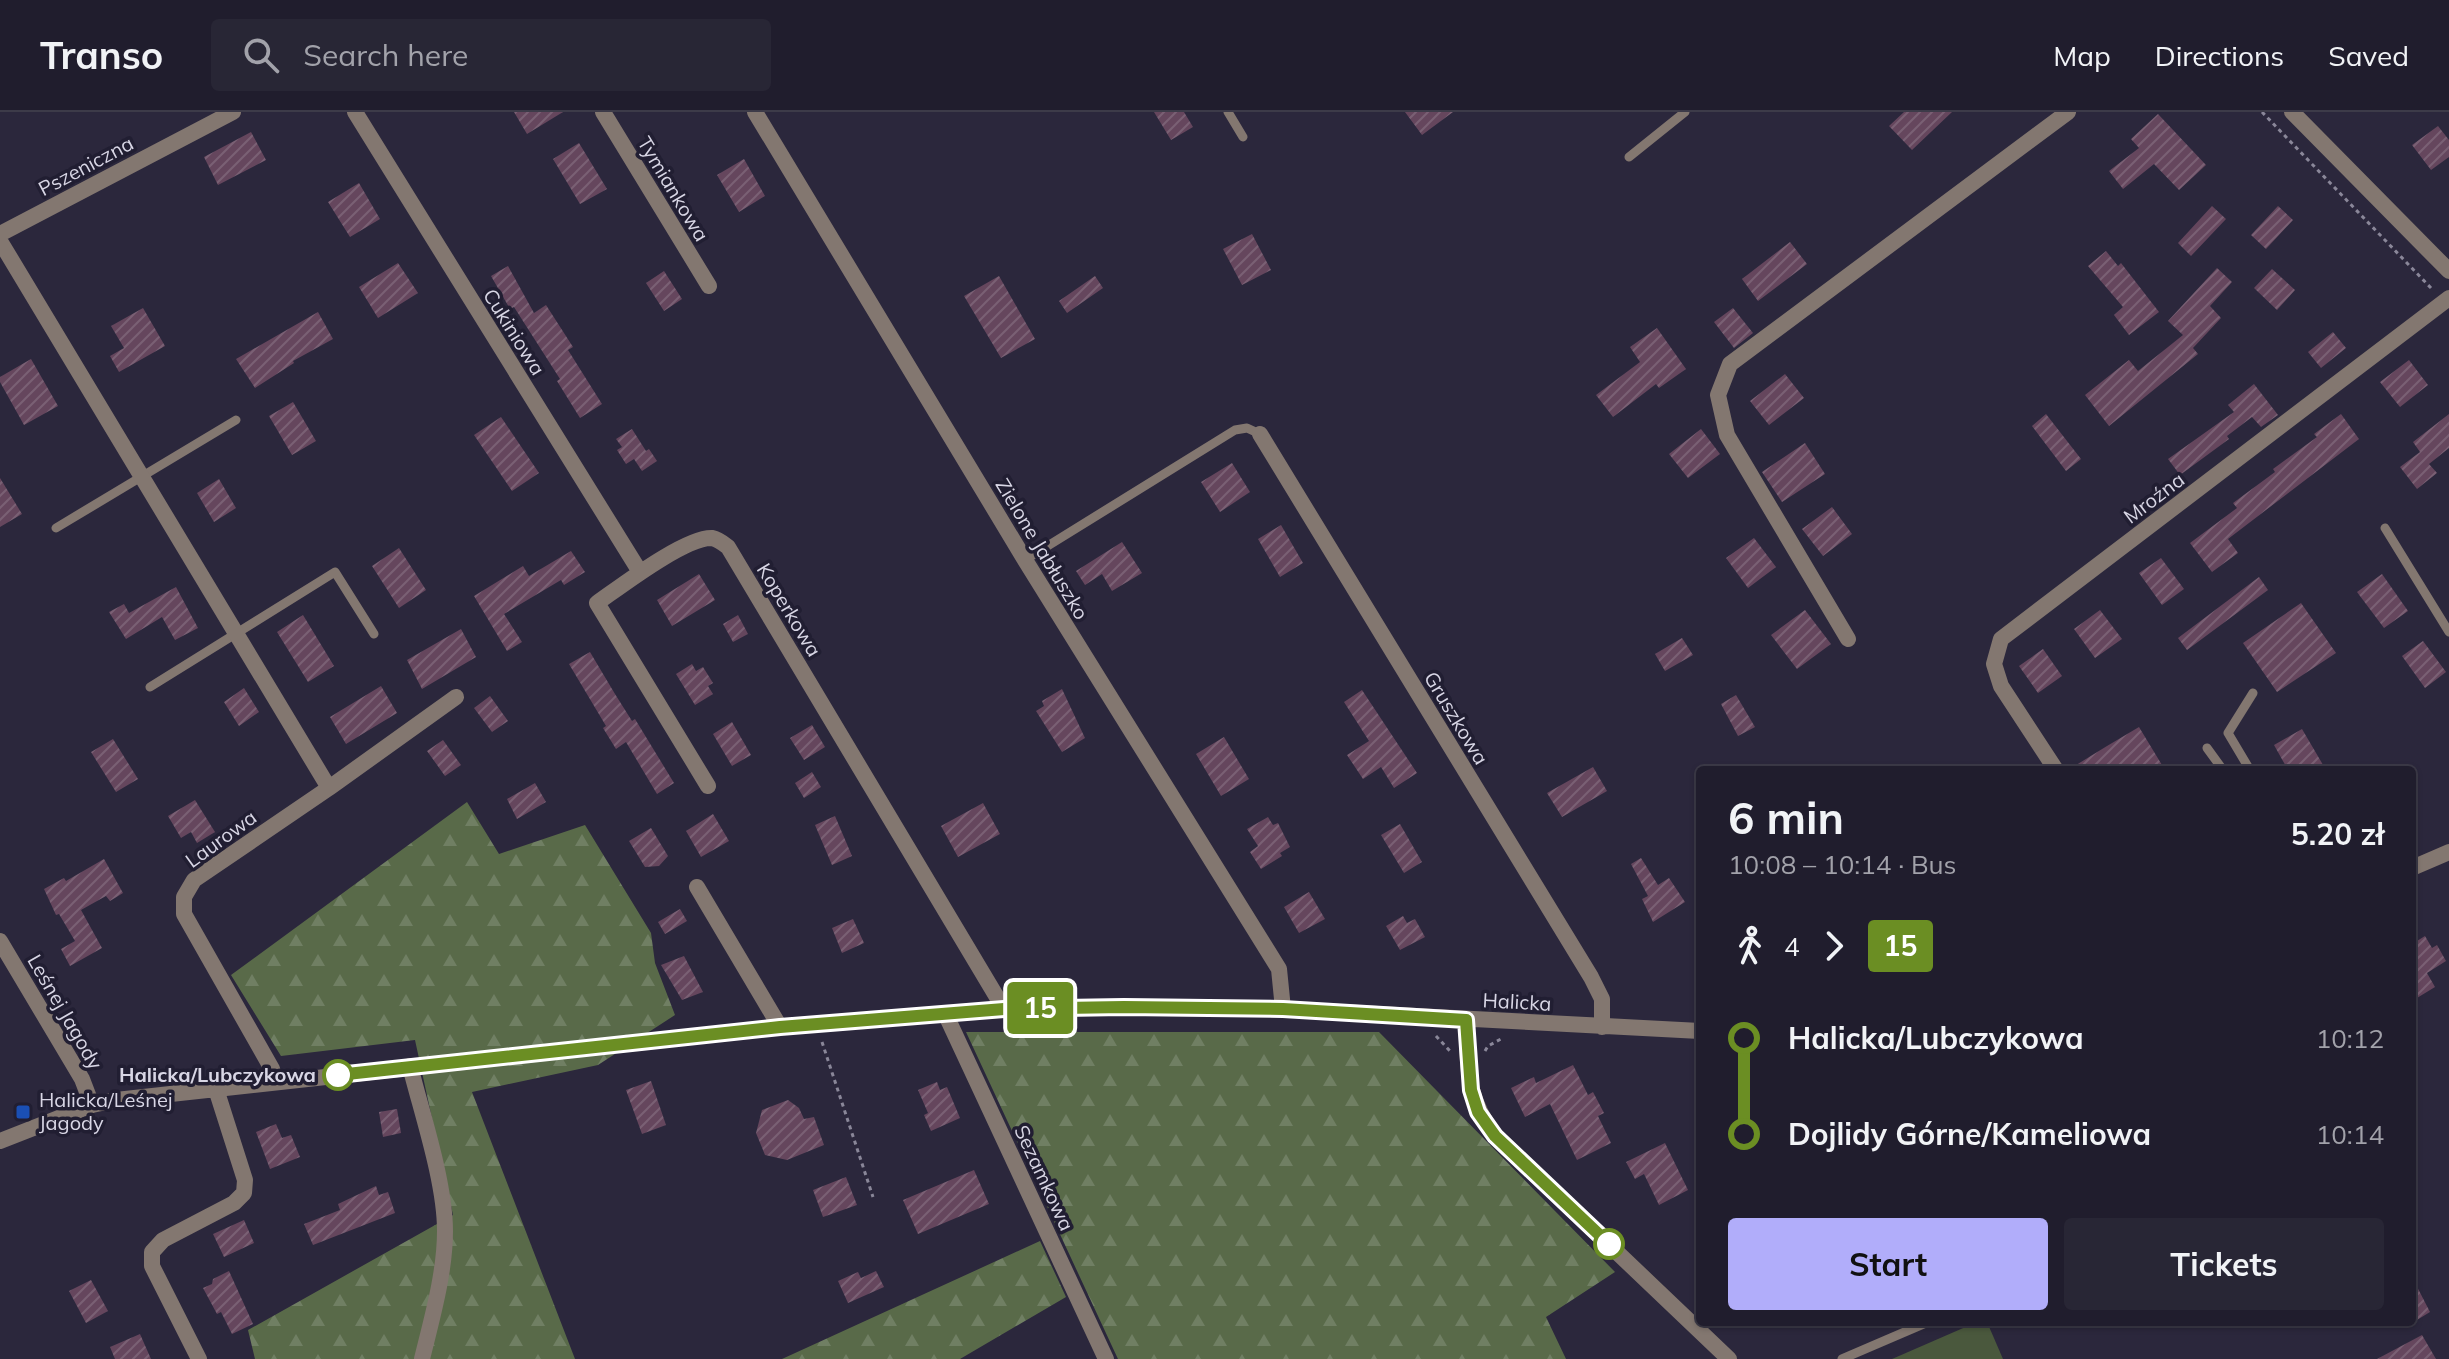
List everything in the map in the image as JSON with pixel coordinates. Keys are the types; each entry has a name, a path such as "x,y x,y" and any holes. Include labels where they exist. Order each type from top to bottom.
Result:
{"street":[{"name":"Cukiniowa","path":"355,112 640,572"},
{"name":"Tymiankowa","path":"603,112 709,286"},
{"name":"Zielone Jabłuszko","path":"755,112 1025,560 1279,969 1283,1009"},
{"path":"1848,639 1727,435 1718,395 1730,364 2068,112"},
{"path":"2292,112 2449,271"},
{"name":"Pszeniczna","path":"0,234 227,113"},
{"path":"0,241 329,788"},
{"name":"Mroźna","path":"2053,766 2001,686 1994,664 2001,639 2447,300"},
{"name":"Gruszkowa","path":"1260,434 1591,977 1602,999 1602,1027"},
{"name":"Koperkowa","path":"708,786 597,603 640,572 698,540 715,538 728,547 1004,1009"},
{"name":"Laurowa","path":"276,1082 272,1069 184,914 184,897 194,880 456,697"},
{"path":"2416,866 2449,852"},
{"path":"697,887 780,1027"},
{"name":"Leśnej Jagody","path":"0,941 82,1079 92,1105"},
{"name":"Halicka","path":"0,1141 92,1105 410,1066 816,1023 1004,1009 1283,1009 1696,1031"},
{"name":"Sezamkowa","path":"945,1013 1106,1359"},
{"path":"1466,1020 1471,1090 1478,1112 1495,1136 1729,1359"},
{"path":"410,1066 440,1189 445,1231 436,1303 422,1359"},
{"path":"199,1359 152,1266 152,1252 163,1240 234,1203 244,1193 245,1180 216,1089"}],"lane":[{"path":"1228,112 1243,137"},
{"path":"1629,157 1685,112"},
{"path":"56,528 236,420"},
{"path":"1025,560 1235,430 1247,428 1260,434"},
{"path":"2385,528 2449,632"},
{"path":"150,687 335,572 374,634"},
{"path":"2248,766 2228,733 2253,693"},
{"path":"2207,748 2220,766"},
{"path":"1842,1359 1919,1326"}],"path":[{"path":"2262,112 2447,300"},
{"path":"816,1023 873,1197"},
{"path":"1482,1057 1488,1046 1506,1037"}],"green space":[{"path":"467,802 499,854 585,825 651,933 655,963 675,1015 598,1065 472,1092 575,1359 255,1359 248,1330 453,1215 415,1040 281,1056 231,975"},
{"path":"966,1032 1379,1032 1615,1272 1546,1317 1566,1359 1118,1359"},
{"path":"1040,1241 1066,1297 960,1359 782,1359"},
{"path":"1968,1326 1989,1326 2003,1359 1892,1359"}],"building":[{"path":"514,112 563,112 527,134"},
{"path":"1154,112 1184,112 1193,127 1171,140"},
{"path":"1405,112 1453,112 1422,135"},
{"path":"1904,112 1952,112 1912,150 1889,126"},
{"path":"2158,114 2206,165 2179,190 2154,164 2123,189 2109,171 2139,148 2131,139"},
{"path":"2438,126 2449,140 2449,157 2431,170 2412,145"},
{"path":"251,132 266,160 218,185 204,157"},
{"path":"579,143 607,189 580,204 553,159"},
{"path":"744,159 765,196 739,212 717,175"},
{"path":"359,183 380,219 350,237 328,202"},
{"path":"2212,206 2226,219 2191,256 2178,243"},
{"path":"2278,206 2293,220 2266,249 2251,235"},
{"path":"1252,234 1271,270 1242,285 1223,249"},
{"path":"1790,242 1807,264 1758,301 1742,279"},
{"path":"2106,251 2118,266 2121,263 2159,312 2129,335 2114,315 2123,307 2088,266"},
{"path":"398,263 418,293 378,318 359,287"},
{"path":"508,266 534,313 546,305 573,347 568,350 602,404 580,418 557,381 560,379 514,307 510,309 491,276"},
{"path":"2217,268 2232,282 2210,306 2221,318 2193,348 2198,354 2109,426 2085,395 2129,360 2138,371 2183,335 2168,321"},
{"path":"2272,269 2295,290 2277,310 2254,288"},
{"path":"664,271 682,299 664,311 646,283"},
{"path":"999,276 1035,339 1001,358 964,296"},
{"path":"1095,276 1103,288 1067,313 1059,301"},
{"path":"143,308 165,346 119,372 110,356 124,348 111,326"},
{"path":"1733,308 1753,333 1734,348 1714,322"},
{"path":"318,312 333,339 293,361 255,388 236,359"},
{"path":"1657,328 1686,369 1659,388 1656,384 1613,417 1596,395 1640,362 1630,347"},
{"path":"2333,332 2346,348 2321,368 2308,352"},
{"path":"31,359 58,406 24,425 0,377"},
{"path":"2409,360 2428,385 2400,407 2380,382"},
{"path":"1785,374 1804,398 1769,425 1750,401"},
{"path":"2254,384 2278,415 2261,427 2252,417 2227,436 2229,439 2180,475 2168,459 2234,412 2228,405"},
{"path":"293,402 316,441 292,455 269,416"},
{"path":"2046,414 2081,459 2066,471 2032,426"},
{"path":"2341,414 2359,439 2228,539 2238,553 2212,572 2190,543 2237,508 2233,503 2275,472 2273,469 2317,437 2314,434"},
{"path":"2449,414 2449,448 2429,464 2437,473 2417,489 2400,467 2420,452 2413,442"},
{"path":"501,417 539,473 512,491 474,435"},
{"path":"632,429 646,451 649,449 657,461 642,471 634,459 626,464 617,450 622,447 616,439"},
{"path":"1701,429 1720,454 1688,478 1669,454"},
{"path":"1805,443 1825,474 1782,502 1762,472"},
{"path":"1232,463 1250,492 1220,512 1201,482"},
{"path":"0,478 22,514 0,527"},
{"path":"219,479 236,508 214,522 197,493"},
{"path":"1832,507 1852,534 1823,556 1802,529"},
{"path":"1281,525 1303,563 1280,577 1258,539"},
{"path":"1754,538 1776,567 1748,588 1726,558"},
{"path":"1122,542 1142,573 1112,591 1102,574 1085,585 1076,571"},
{"path":"399,548 426,590 399,608 372,566"},
{"path":"571,551 585,572 564,585 561,580 504,614 522,642 507,651 474,596 523,566 529,576"},
{"path":"2161,558 2184,589 2162,605 2139,573"},
{"path":"699,574 715,600 672,626 657,600"},
{"path":"2382,574 2408,611 2384,628 2357,592"},
{"path":"2259,577 2268,590 2187,650 2178,638"},
{"path":"176,587 198,628 175,640 162,617 126,639 109,612 124,604 129,613"},
{"path":"2301,603 2336,653 2277,692 2243,643"},
{"path":"1805,610 1831,644 1797,669 1771,635"},
{"path":"2100,610 2122,639 2095,658 2074,629"},
{"path":"303,615 334,666 308,682 277,632"},
{"path":"738,615 748,634 733,642 723,624"},
{"path":"461,629 476,657 422,689 407,660"},
{"path":"1682,638 1693,655 1665,671 1655,654"},
{"path":"2423,641 2446,672 2425,688 2402,656"},
{"path":"2043,649 2062,676 2038,693 2019,666"},
{"path":"590,652 674,783 657,794 626,742 616,749 569,664"},
{"path":"692,664 696,671 703,667 713,683 708,686 713,694 695,705 676,674"},
{"path":"381,686 397,713 346,744 330,717"},
{"path":"244,688 259,712 239,726 224,702"},
{"path":"1062,689 1085,738 1062,752 1036,711 1044,706 1042,701"},
{"path":"1362,690 1417,773 1394,788 1381,767 1363,779 1347,755 1369,741 1344,702"},
{"path":"1736,695 1755,727 1738,736 1721,704"},
{"path":"490,696 508,721 492,732 474,708"},
{"path":"732,722 751,755 732,766 713,734"},
{"path":"812,725 825,747 804,760 790,738"},
{"path":"2139,727 2163,766 2074,766"},
{"path":"2302,729 2324,766 2286,766 2274,745"},
{"path":"1224,737 1249,779 1221,796 1196,754"},
{"path":"113,739 138,779 116,792 91,752"},
{"path":"443,740 461,765 445,776 427,751"},
{"path":"1593,767 1607,791 1562,817 1547,793"},
{"path":"812,772 821,787 804,798 795,783"},
{"path":"535,783 546,802 517,819 507,799"},
{"path":"195,800 215,832 197,843 191,832 181,838 168,816"},
{"path":"983,803 1000,834 958,857 941,826"},
{"path":"713,814 729,841 701,857 686,831"},
{"path":"835,816 852,856 832,865 815,825"},
{"path":"1268,817 1273,825 1278,823 1290,847 1261,869 1250,852 1258,846 1247,829"},
{"path":"1400,824 1422,862 1404,873 1381,835"},
{"path":"651,828 668,856 659,866 645,867 629,841"},
{"path":"1641,858 1658,885 1669,878 1685,902 1653,922 1642,899 1648,896 1631,864"},
{"path":"104,859 123,893 110,901 106,896 81,910 102,948 70,966 61,949 75,941 59,914 56,915 44,889 64,878 66,881"},
{"path":"1309,892 1325,919 1299,933 1284,907"},
{"path":"680,909 687,921 665,934 658,922"},
{"path":"1403,916 1407,923 1415,919 1425,937 1400,950 1386,926"},
{"path":"853,919 864,943 842,953 832,928"},
{"path":"2425,936 2432,948 2437,945 2446,961 2427,973 2435,987 2416,999 2416,942"},
{"path":"684,956 703,992 682,1000 661,965"},
{"path":"1573,1065 1588,1095 1593,1092 1604,1113 1598,1116 1611,1143 1577,1160 1550,1104 1525,1117 1511,1088 1534,1077 1536,1083"},
{"path":"651,1081 666,1125 642,1134 626,1090"},
{"path":"937,1082 940,1090 947,1087 960,1118 931,1131 924,1115 928,1113 918,1090"},
{"path":"788,1100 799,1108 804,1119 814,1117 824,1145 787,1160 765,1155 756,1133 762,1110"},
{"path":"397,1109 401,1133 383,1137 379,1112"},
{"path":"276,1124 282,1138 291,1135 300,1157 270,1169 256,1132"},
{"path":"1665,1143 1688,1190 1659,1205 1644,1174 1635,1179 1626,1162"},
{"path":"974,1170 989,1204 918,1234 903,1200"},
{"path":"846,1177 857,1205 823,1217 813,1190"},
{"path":"376,1186 379,1195 388,1192 395,1213 313,1245 304,1224 340,1210 338,1204"},
{"path":"244,1220 254,1243 224,1257 213,1234"},
{"path":"229,1271 253,1324 232,1334 221,1312 217,1314 203,1288"},
{"path":"876,1271 884,1287 848,1303 838,1281 858,1272 861,1278"},
{"path":"91,1280 108,1311 86,1323 69,1291"},
{"path":"2416,1285 2430,1312 2416,1321"},
{"path":"140,1334 151,1359 115,1359 110,1347"},
{"path":"2422,1335 2436,1359 2377,1359"}],"bus line":[{"name":"15","path":"338,1075 780,1027 1004,1009 1283,1009 1466,1020 1471,1090 1478,1112 1495,1136 1609,1244"}],"place":[{"name":"Halicka/Lubczykowa","path":"338,1075"},
{"name":"Halicka/Leśnej Jagody","path":"23,1112"}]}
